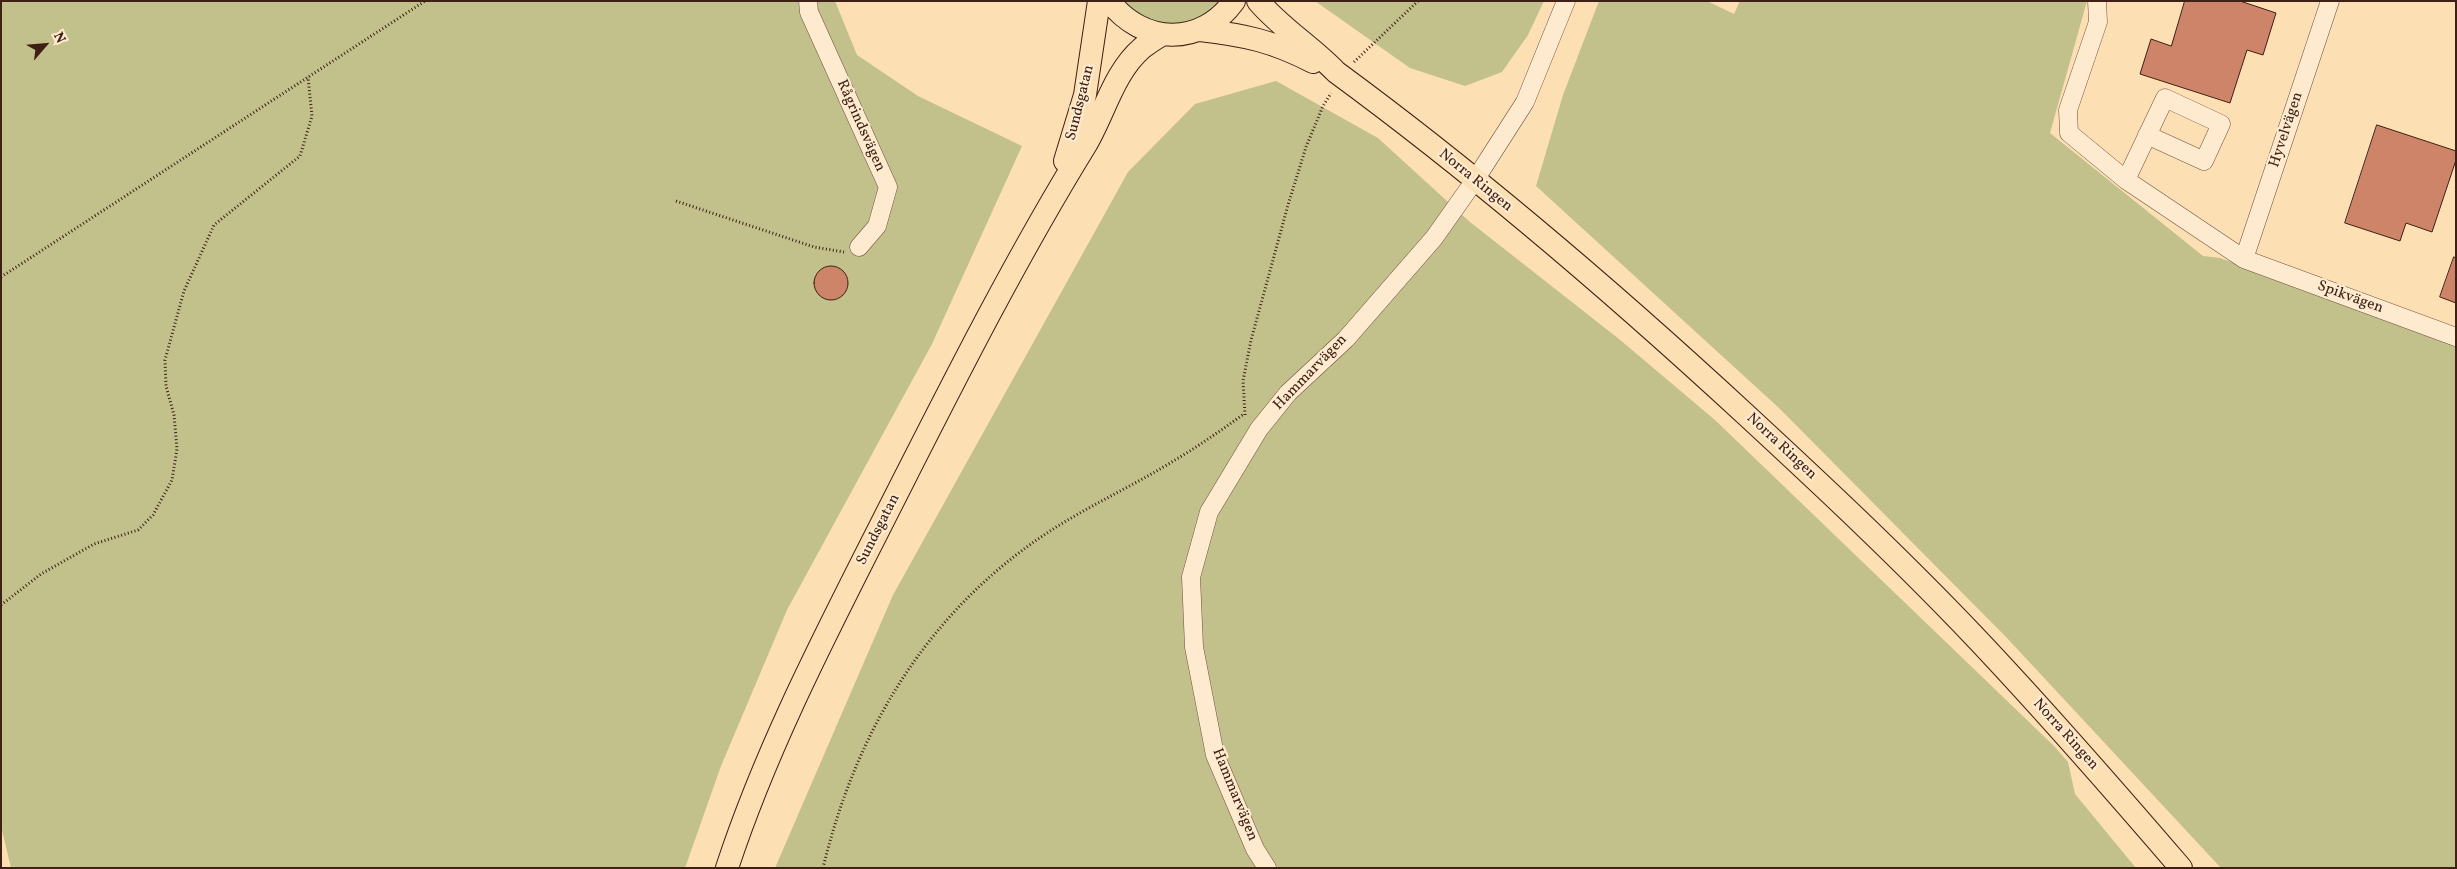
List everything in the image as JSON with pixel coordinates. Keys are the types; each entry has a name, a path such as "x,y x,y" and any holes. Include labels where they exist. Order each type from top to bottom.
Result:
{"main road":[{"name":"Sundsgatan","path":"1050,202 1077,128 1085,95 1099,1"},
{"path":"1109,1 1130,23 1161,35 1178,35 1200,30 1224,14 1234,1"},
{"name":"Norra Ringen","path":"1258,1 1268,12 1341,75 1475,180 1647,324 1839,501 1975,637 2098,771 2181,868"},
{"name":"Norra Ringen","path":"1200,30 1238,34 1274,43 1341,75"},
{"name":"Sundsgatan","path":"727,868 804,678 930,428 1050,202 1087,143 1123,72 1141,48 1161,35"}],"street":[{"name":"Rågrindsvägen","path":"808,1 809,12 888,187 877,226 859,247"},
{"name":"Hammarvägen","path":"1267,868 1255,849 1215,755 1194,647 1191,577 1209,512 1259,429 1288,393 1346,339 1434,238 1475,180 1525,102 1566,1"},
{"name":"Spikvägen","path":"2097,1 2098,22 2068,110 2069,134 2126,180 2244,259 2456,336"},
{"name":"Hyvelvägen","path":"2244,259 2330,1"},
{"path":"2126,180 2147,135"}],"path":[{"path":"1,277 425,1"},
{"path":"823,868 838,810 851,774 872,729 916,658 947,619 995,573 1046,534 1175,461 1244,414 1242,380 1259,312 1306,147 1323,106 1341,75 1418,1"},
{"path":"1,605 41,574 94,544 138,530 153,515 172,480 177,449 174,415 166,386 165,360 184,290 214,225 300,156 312,116 308,77"},
{"path":"676,201 814,247 843,252 859,247"}],"shaded area":[{"path":"1,1 835,1 857,55 918,96 1022,146 932,344 787,610 721,766 685,868 11,868 1,826"},
{"path":"1123,1 1222,1 1196,19 1169,25 1145,19"},
{"path":"1315,1 1544,1 1528,35 1502,72 1465,86 1410,68"},
{"path":"1599,1 1707,1 1734,14 1740,1 2087,1 2050,133 2203,256 2220,258 2456,343 2456,868 2221,868 2006,637 1779,408 1536,186 1563,95"},
{"path":"1276,81 1378,138 1470,222 1619,339 1715,420 2054,746 2068,762 2075,794 2136,868 775,868 893,595 1128,172 1195,104"}],"building":[{"path":"2185,1 2240,1 2276,13 2263,55 2247,50 2230,103 2140,74 2151,39 2171,46"},
{"path":"2377,125 2456,151 2456,160 2432,232 2406,223 2400,241 2345,223"},
{"path":"2454,257 2456,258 2456,303 2440,297"},
{"path":"831,266 843,271 848,283 843,295 831,300 819,295 814,283 819,271"}]}
